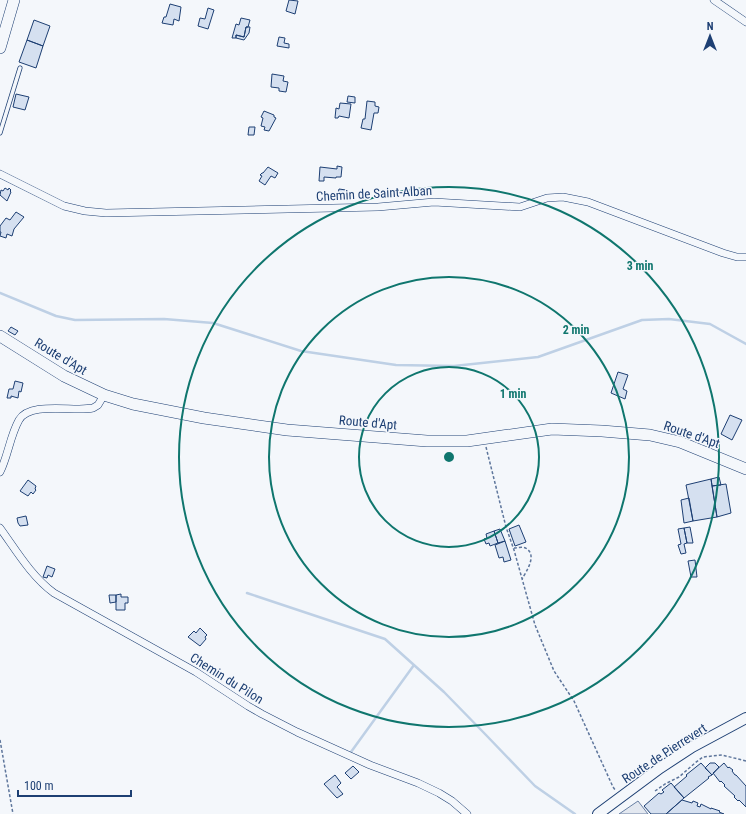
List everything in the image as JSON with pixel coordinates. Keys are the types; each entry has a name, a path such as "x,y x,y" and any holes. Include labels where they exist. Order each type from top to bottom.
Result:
{"main road":[{"path":"0,48 14,0"},
{"name":"Route d'Apt","path":"0,336 64,376 104,395 133,404 169,411 258,426 427,441 467,441 552,429 650,434 680,442 746,469"},
{"name":"Route de Pierrevert","path":"598,814 660,768 692,747 746,718"}],"street":[{"path":"714,0 746,22"},
{"name":"Chemin de Saint-Alban","path":"0,174 64,206 85,211 106,213 378,207 434,202 520,207 547,198 563,197 588,202 723,253 737,257 746,257"},
{"path":"0,472 19,420 23,415 31,411 42,409 93,408 98,405 104,395"},
{"name":"Chemin du Pilon","path":"0,528 29,568 41,582 54,593 196,672 262,714 297,732 365,763 418,783 452,801 467,814"}],"lane":[{"path":"0,132 20,68"}],"path":[{"path":"484,439 506,527 514,548 535,624 546,654 554,671 574,701 613,787 621,797"},
{"path":"514,548 527,549 530,554 529,566 522,579"},
{"path":"0,740 14,814"},
{"path":"655,791 679,777 703,758 722,755 746,761"}],"shaded area":[{"path":"638,801 648,814 619,814"}],"building":[{"path":"289,0 298,1 295,14 286,11"},
{"path":"170,4 181,7 179,21 174,19 173,25 162,23 164,17 166,17"},
{"path":"208,8 214,10 208,29 198,26 200,18 205,19"},
{"path":"241,18 250,20 248,27 246,27 244,37 236,35 236,38 232,38 236,24 239,25"},
{"path":"34,20 50,26 43,46 27,40"},
{"path":"246,27 250,27 249,33 244,40 236,38 236,35 244,37"},
{"path":"279,37 285,38 284,43 289,44 289,48 277,46"},
{"path":"27,40 43,46 36,68 19,62"},
{"path":"272,74 284,76 283,81 288,82 286,92 279,91 279,88 271,87"},
{"path":"16,94 29,97 25,110 13,107"},
{"path":"348,96 355,97 355,103 347,102"},
{"path":"367,101 375,102 375,106 379,107 378,113 374,113 371,130 361,128 363,119 365,119"},
{"path":"340,103 351,104 349,118 339,116 338,118 335,118 336,108 339,109"},
{"path":"264,111 274,115 276,118 269,131 264,130 265,127 261,126 263,118 261,117"},
{"path":"249,127 255,127 254,135 248,135"},
{"path":"337,166 342,167 341,177 324,177 324,181 319,181 320,167 337,169"},
{"path":"268,167 278,173 275,178 271,176 265,185 259,181 262,176 260,175"},
{"path":"5,188 8,190 9,188 11,190 7,201 0,195 1,190 3,191"},
{"path":"339,189 346,190 345,199 337,198"},
{"path":"16,212 24,217 14,229 12,236 7,234 6,238 0,236 0,226 6,218 10,220"},
{"path":"11,327 18,331 15,335 8,331"},
{"path":"618,372 628,375 623,389 627,391 625,399 611,393"},
{"path":"15,381 23,383 21,392 19,391 18,398 11,396 11,398 7,398 9,389 13,389"},
{"path":"730,415 742,420 732,440 721,434"},
{"path":"719,477 721,485 712,486 711,479"},
{"path":"711,479 717,517 693,521 686,485"},
{"path":"28,480 36,486 36,490 33,494 31,492 28,496 20,491"},
{"path":"726,484 731,513 717,517 712,486"},
{"path":"689,498 693,521 684,523 681,500"},
{"path":"26,516 28,525 20,526 17,518"},
{"path":"519,525 526,542 515,546 509,529"},
{"path":"690,527 693,543 687,543 684,528"},
{"path":"684,528 687,543 684,544 686,553 681,554 678,545 681,544 678,529"},
{"path":"500,529 505,541 498,543 494,531"},
{"path":"494,531 498,543 490,546 489,543 486,544 484,539 487,538 486,534"},
{"path":"505,541 511,560 504,562 503,557 499,558 495,545"},
{"path":"695,560 697,577 691,577 688,561"},
{"path":"47,566 55,569 52,577 48,575 47,578 43,577"},
{"path":"121,594 121,597 128,597 128,603 125,603 125,610 116,610 116,595"},
{"path":"109,595 116,595 116,602 110,603"},
{"path":"200,628 207,635 205,637 206,639 200,646 188,637 194,631 196,633"},
{"path":"701,763 712,775 684,798 674,787"},
{"path":"710,763 715,763 719,767 712,775 705,768"},
{"path":"724,763 728,768 729,767 733,770 732,771 735,775 746,786 746,807 734,797 735,796 713,773"},
{"path":"353,766 359,772 351,779 345,773"},
{"path":"335,775 341,783 337,787 343,794 337,798 324,784"},
{"path":"671,783 684,798 666,814 651,814 644,806 659,793 661,794 664,792 662,790"},
{"path":"682,800 692,803 693,801 698,803 697,806 700,807 701,804 724,814 666,814"}],"waterway":[{"path":"0,293 56,316 75,320 164,319 213,323 301,351 396,365 454,366 538,357 642,320 669,319 710,324 746,344"},
{"path":"247,593 385,639 444,692 535,786 575,814"},
{"path":"351,752 414,665"}]}
